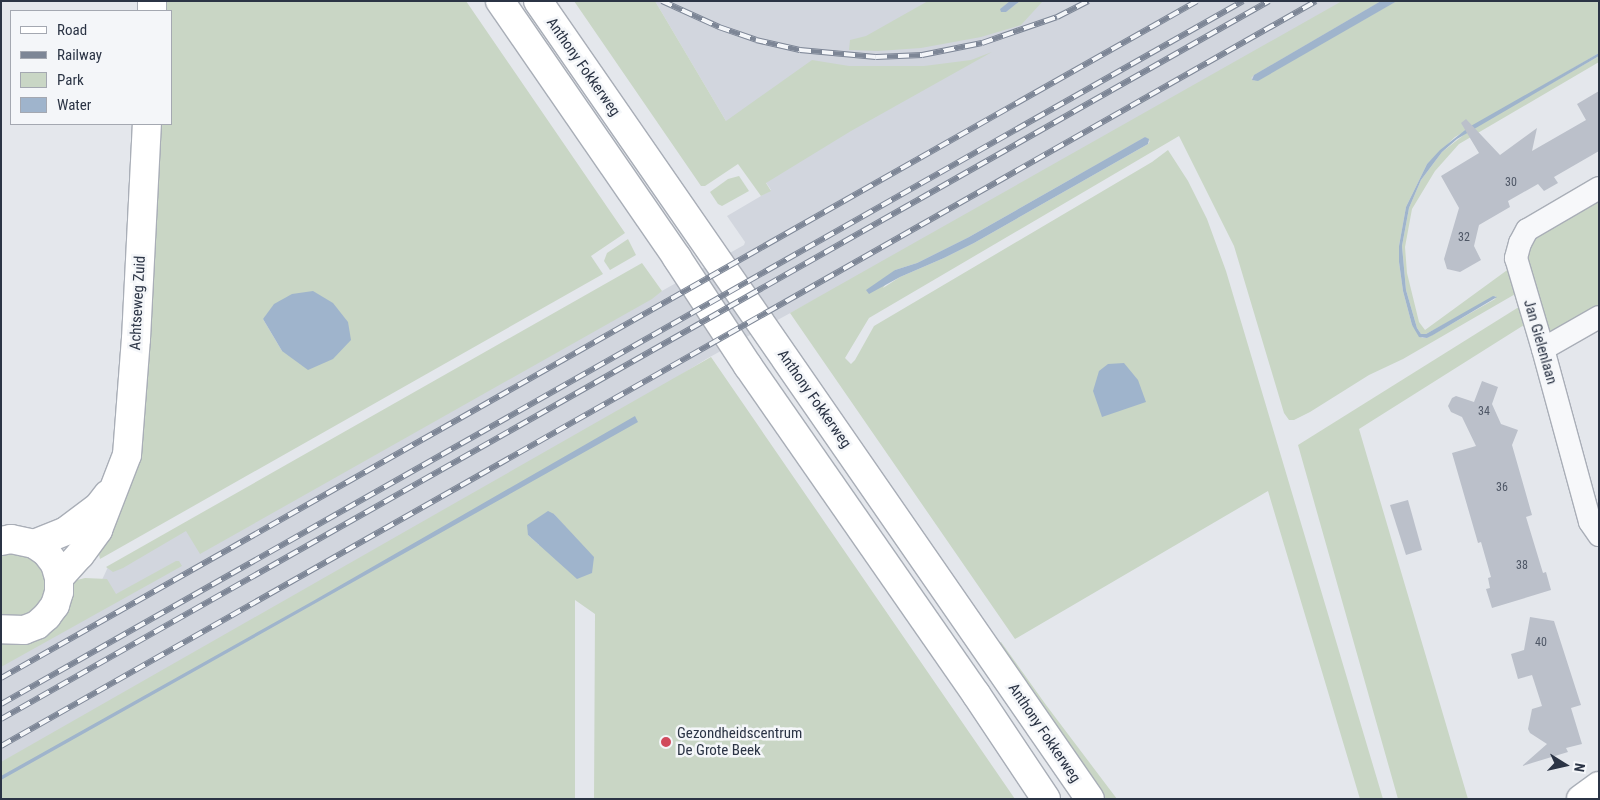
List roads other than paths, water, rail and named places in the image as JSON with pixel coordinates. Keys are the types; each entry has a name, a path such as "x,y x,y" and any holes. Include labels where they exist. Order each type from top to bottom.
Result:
{"main road":[{"name":"Anthony Fokkerweg","path":"500,1 677,258 748,366 976,694 1046,799"},
{"name":"Anthony Fokkerweg","path":"538,1 1090,799"},
{"name":"Achtseweg Zuid","path":"59,578 80,555 98,530 127,455 132,413 147,125"},
{"name":"Achtseweg Zuid","path":"12,538 66,531 98,507 118,480"},
{"path":"4,631 24,630 37,624 47,616 55,605 59,592 59,578 55,564 46,552 12,538"}],"street":[{"name":"Jan Gielenlaan","path":"1598,535 1590,522 1516,258 1520,243 1527,230 1599,188"},
{"path":"1543,349 1599,317"}],"water":[{"path":"1010,1 1020,1 1006,12 1001,12 1000,9"},
{"path":"1381,1 1397,1 1258,81 1252,80 1254,75"},
{"path":"1599,53 1599,56 1457,139 1442,152 1421,180 1409,208 1402,246 1406,290 1417,328 1421,334 1426,334 1493,296 1497,297 1433,335 1427,338 1419,337 1412,325 1403,291 1399,246 1406,207 1427,164 1440,150 1469,127"},
{"path":"1145,137 1149,139 1148,144 974,243 900,277 869,294 866,290 895,270 917,263 969,237"},
{"path":"313,291 333,303 348,322 351,340 333,359 308,370 282,351 263,319 274,304 292,294"},
{"path":"1124,363 1138,380 1146,402 1102,417 1093,391 1099,371 1108,364"},
{"path":"635,416 638,422 1,780 1,776 313,601"},
{"path":"548,511 554,514 594,557 592,573 577,579 528,535 527,525"}],"railway":[{"path":"662,1 719,27 756,40 800,50 876,57 922,55 982,43 1057,17 1088,1"},
{"path":"1,678 1197,1"},
{"path":"1,704 1243,1"},
{"path":"1,719 1269,1"},
{"path":"1,746 1316,1"}],"place":[{"name":"Gezondheidscentrum De Grote Beek","path":"666,742"}]}
